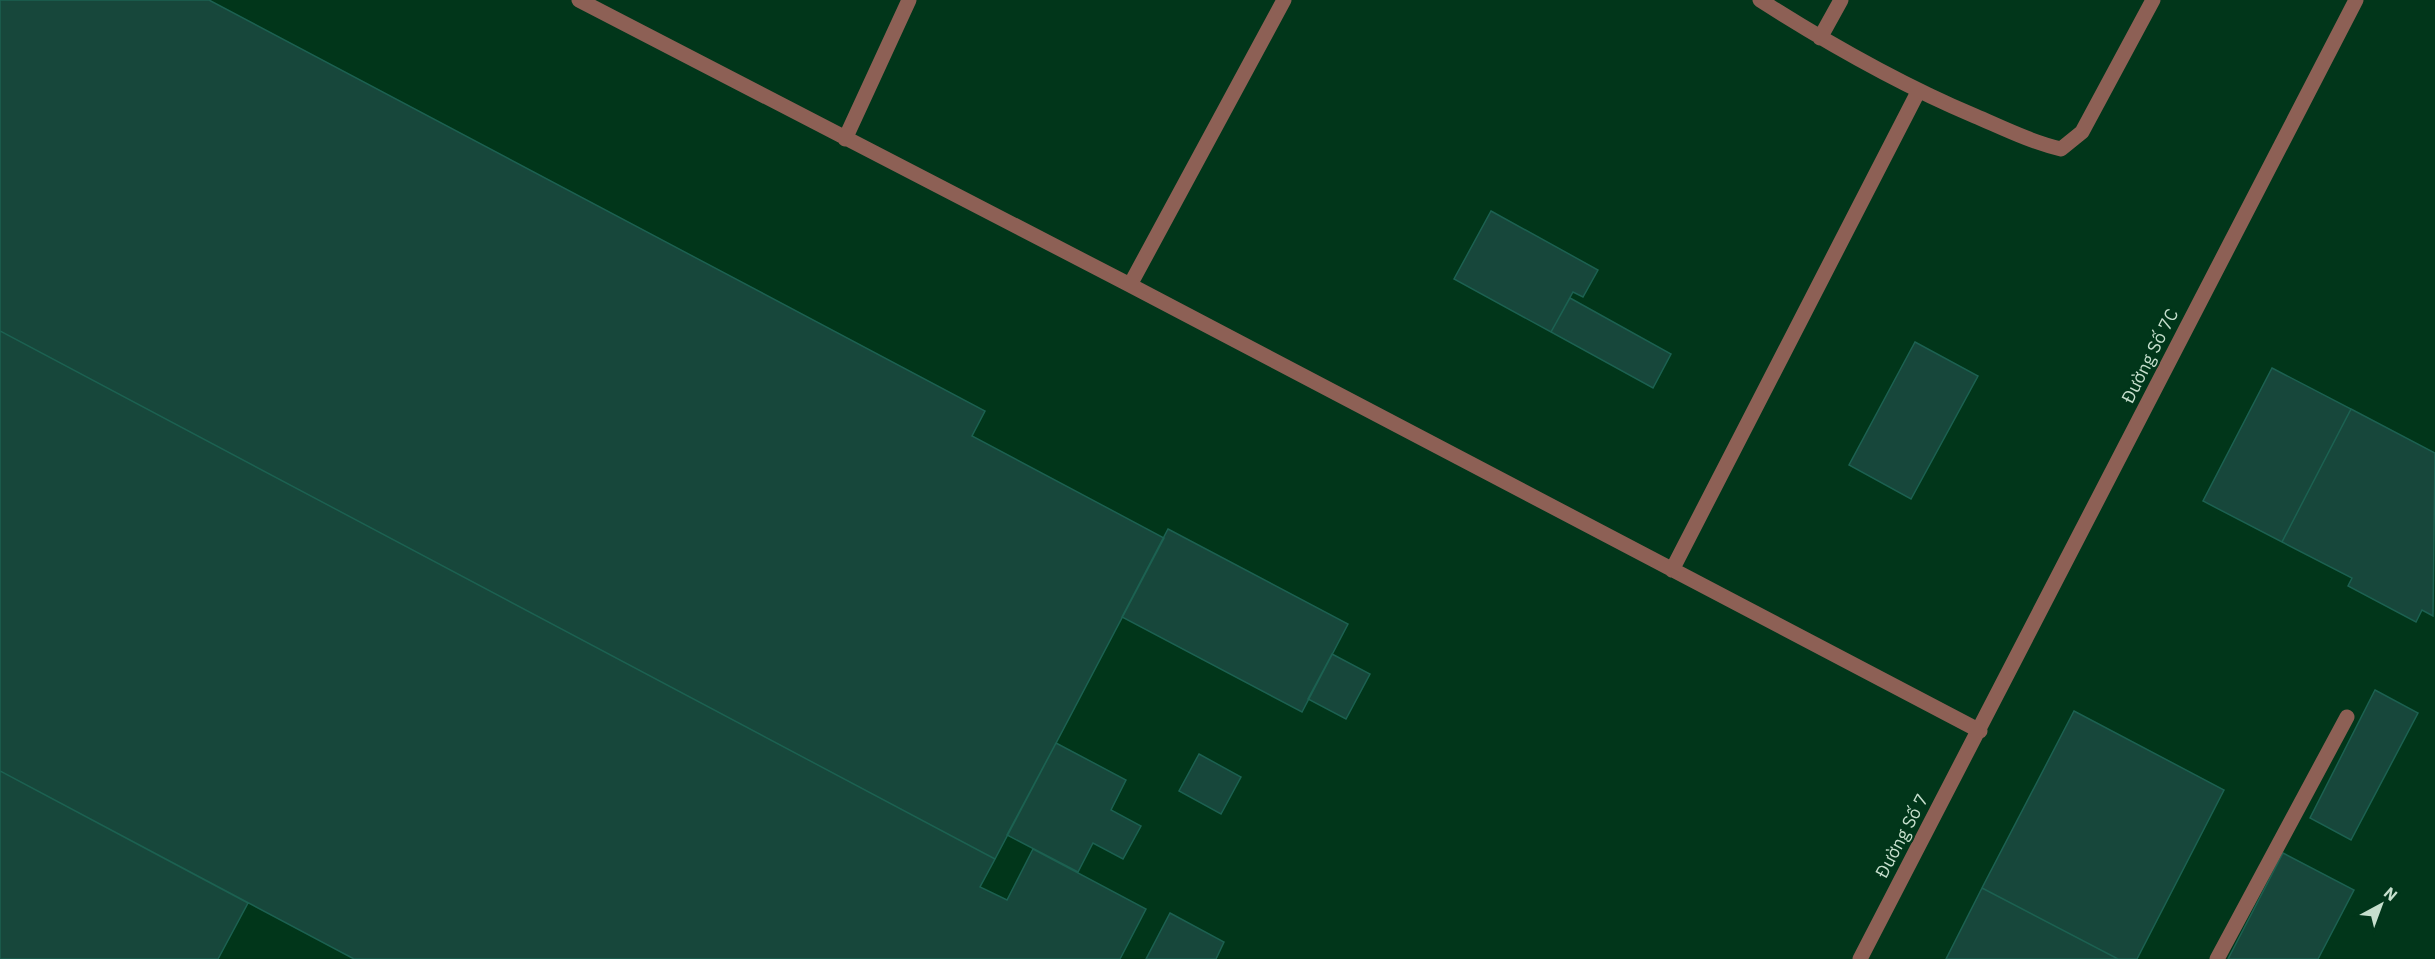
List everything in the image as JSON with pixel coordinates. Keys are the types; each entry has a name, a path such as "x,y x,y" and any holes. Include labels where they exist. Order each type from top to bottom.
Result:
{"street":[{"path":"579,0 1130,285 1980,731"},
{"path":"845,139 909,0"},
{"path":"1130,285 1284,0"},
{"path":"1760,0 1820,38 1918,92 2038,143 2061,149 2082,132 2152,0"},
{"path":"1820,38 1841,0"},
{"name":"Đường Số 7C","path":"1980,731 2356,0"},
{"path":"1672,570 1918,92"},
{"path":"2217,959 2347,717"},
{"name":"Đường Số 7","path":"1860,959 1980,731"}],"building":[{"path":"0,0 209,0 985,411 972,436 1164,538 995,859 0,331"},
{"path":"1491,211 1598,270 1583,297 1573,292 1551,332 1454,279"},
{"path":"1570,298 1671,354 1653,388 1551,332"},
{"path":"0,331 995,859 980,887 1007,900 1033,849 1146,909 1120,959 354,959 0,771"},
{"path":"1915,342 1978,376 1911,499 1849,465"},
{"path":"2272,368 2351,409 2282,542 2203,501"},
{"path":"2351,409 2435,453 2433,616 2422,610 2416,622 2348,586 2352,578 2282,542"},
{"path":"1168,529 1348,624 1302,712 1122,617"},
{"path":"1332,654 1370,674 1346,719 1308,699"},
{"path":"2375,690 2418,713 2351,840 2310,818"},
{"path":"2074,711 2224,790 2137,959 2118,959 1982,888"},
{"path":"1056,743 1126,780 1111,810 1141,826 1123,859 1093,843 1078,872 1007,835"},
{"path":"1199,754 1241,777 1221,814 1179,791"},
{"path":"0,771 248,903 218,959 0,959"},
{"path":"2283,853 2354,890 2318,959 2228,959"},
{"path":"1982,888 2118,959 1946,959"},
{"path":"1170,913 1224,942 1216,959 1146,959"}]}
